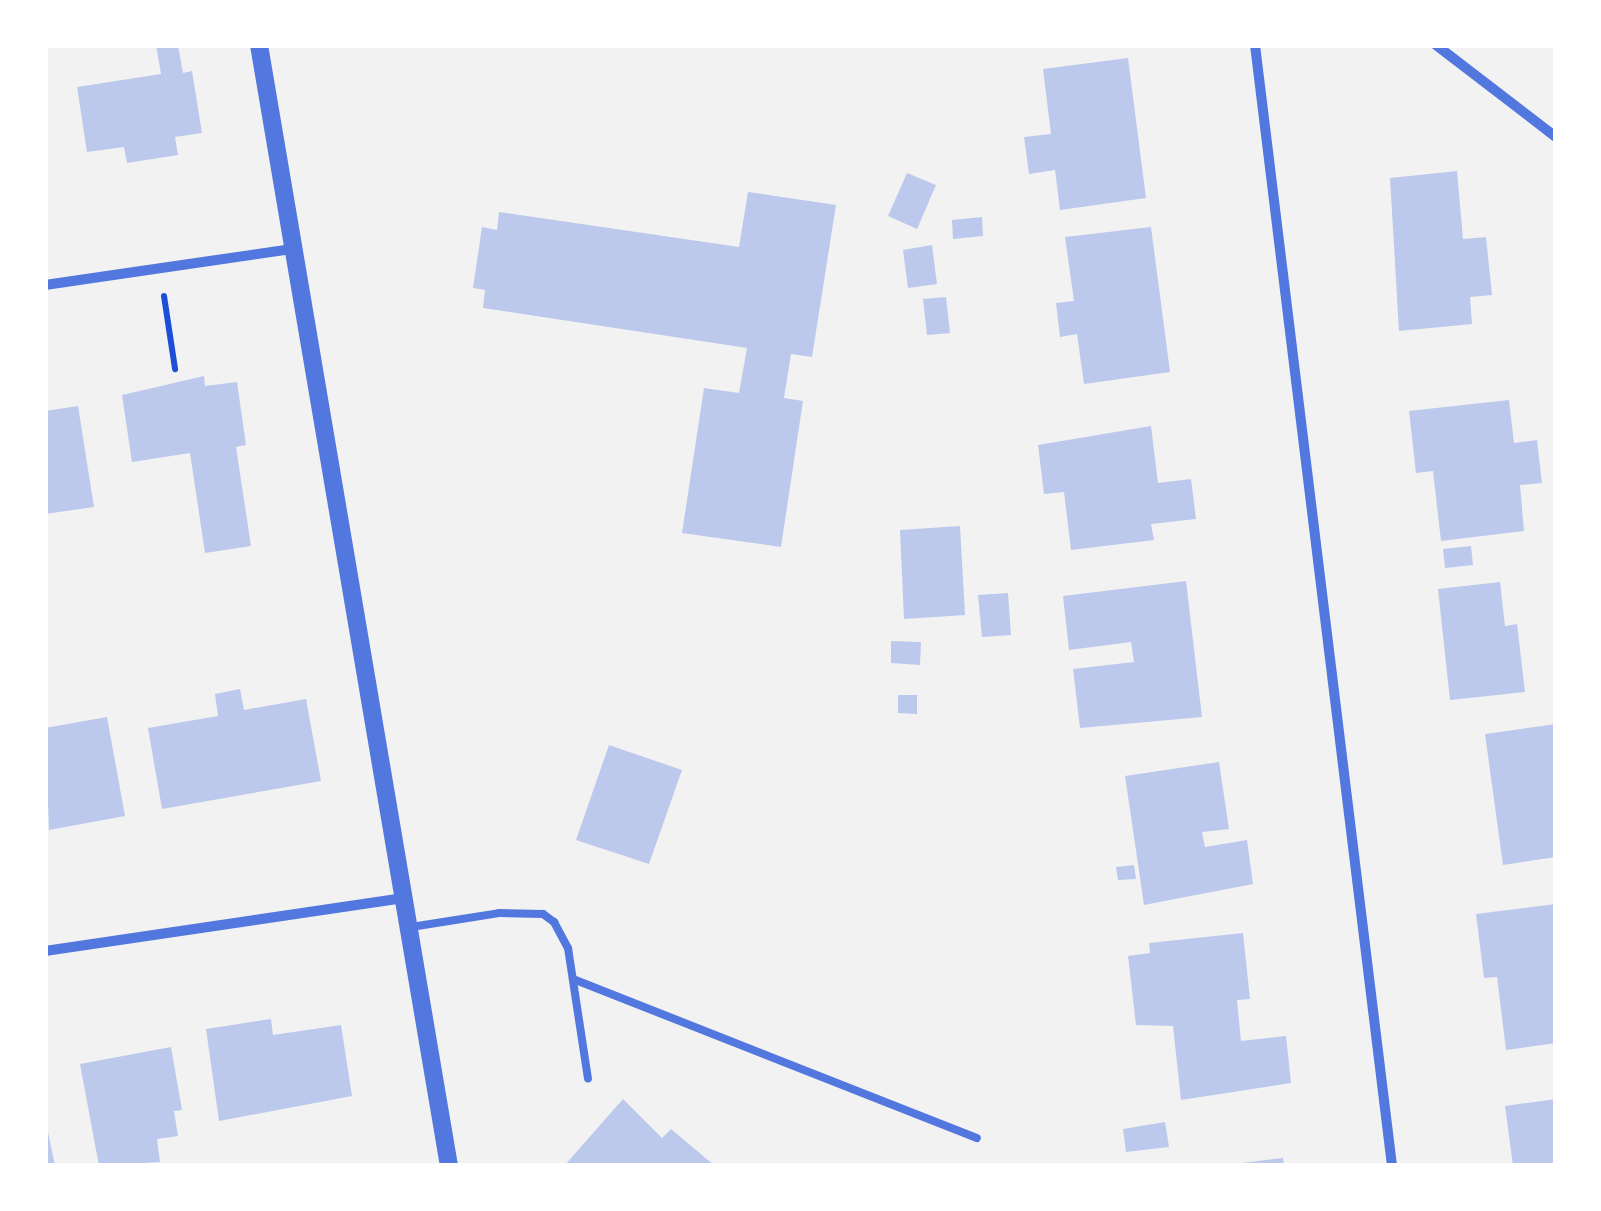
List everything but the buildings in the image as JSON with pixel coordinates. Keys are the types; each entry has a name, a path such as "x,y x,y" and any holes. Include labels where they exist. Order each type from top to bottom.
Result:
{"street":[{"path":"258,45 449,1166"},
{"path":"1255,45 1392,1166"},
{"path":"1436,45 1556,138"},
{"path":"45,285 292,249"},
{"path":"45,951 402,898"}],"lane":[{"path":"406,928 499,913 543,914 562,934 588,1078"},
{"path":"573,979 977,1138"}],"path":[{"path":"160,268 175,369"}]}
